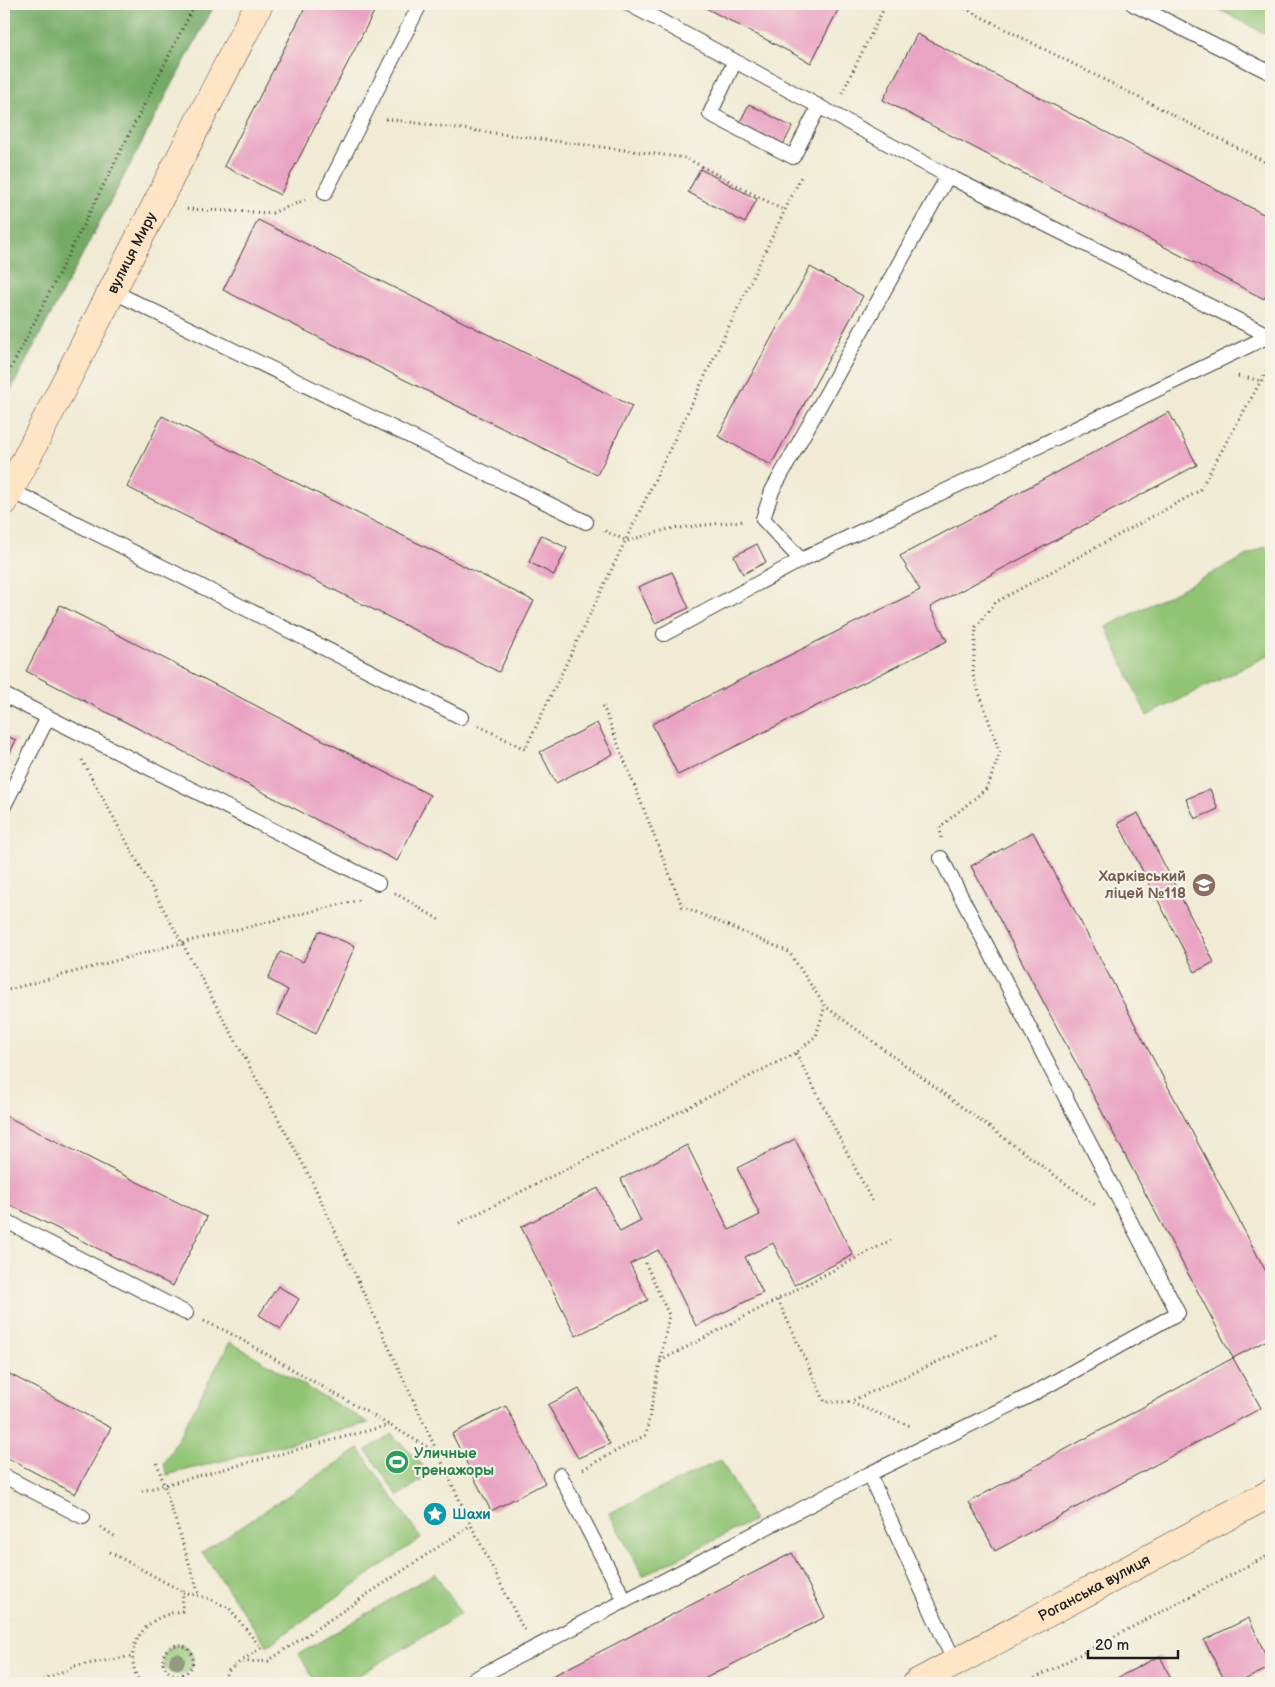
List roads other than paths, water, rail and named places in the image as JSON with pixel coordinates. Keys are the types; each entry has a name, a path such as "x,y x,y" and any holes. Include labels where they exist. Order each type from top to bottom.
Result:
{"street":[{"name":"вулиця Миру","path":"7,496 259,4"},
{"name":"Роганська вулиця","path":"917,1683 1271,1493"}],"lane":[{"path":"325,193 420,4"},
{"path":"629,4 948,176 1271,336"},
{"path":"1132,4 1271,73"},
{"path":"735,62 710,114 793,157 819,106"},
{"path":"800,560 763,519 772,491 948,176"},
{"path":"112,291 586,522"},
{"path":"664,634 800,560 1271,336"},
{"path":"7,496 462,717"},
{"path":"4,695 378,882"},
{"path":"4,806 48,717"},
{"path":"467,1683 869,1474 1031,1395 1178,1313 941,858"},
{"path":"4,1220 186,1313"},
{"path":"869,1474 955,1663"},
{"path":"560,1475 625,1601"},
{"path":"4,1476 83,1516"}],"place":[{"name":"Харківський ліцей №118","path":"1204,885"},
{"name":"Уличные тренажоры","path":"397,1462"},
{"name":"Шахи","path":"435,1514"}]}
